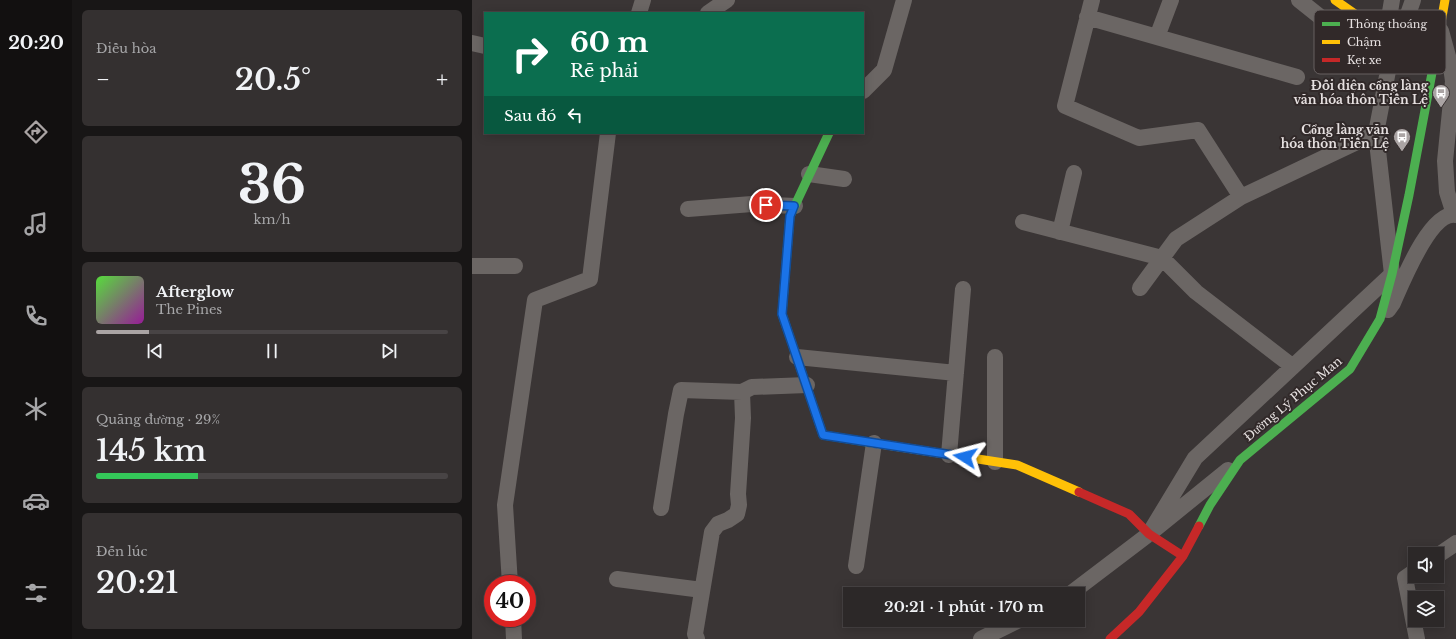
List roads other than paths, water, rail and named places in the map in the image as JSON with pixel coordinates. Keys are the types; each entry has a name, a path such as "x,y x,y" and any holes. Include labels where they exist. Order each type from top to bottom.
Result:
{"street":[{"path":"639,12 643,0"},
{"path":"709,12 727,0"},
{"path":"864,91 884,70 904,0"},
{"path":"1092,0 1065,106 1139,138 1198,130 1240,197"},
{"path":"1157,37 1171,0"},
{"path":"1299,0 1314,12"},
{"path":"1335,0 1349,10"},
{"path":"1408,10 1413,0"},
{"name":"Đường Lý Phục Man","path":"1443,10 1445,0"},
{"path":"1087,17 1296,77"},
{"path":"472,43 484,46"},
{"path":"1380,319 1393,303 1420,245 1440,221 1446,216 1455,215 1447,192 1445,161 1453,81 1446,48"},
{"path":"1149,534 1195,458 1392,274 1376,133 1387,74"},
{"name":"Đường Lý Phục Man","path":"1110,639 1139,612 1183,556 1210,505 1240,460 1350,369 1380,319 1392,274 1409,195 1431,74"},
{"path":"1140,288 1176,239 1240,197 1376,133"},
{"path":"509,575 505,505 534,300 590,279 608,134"},
{"path":"829,134 790,216 782,314 823,435 1016,465 1129,514 1149,534 1183,556"},
{"path":"1060,232 1074,173"},
{"path":"809,174 844,179"},
{"path":"688,209 752,204 794,206"},
{"path":"1023,222 1162,258 1196,292 1292,366"},
{"path":"472,266 515,266"},
{"path":"949,455 963,289"},
{"path":"797,357 956,372"},
{"path":"995,357 995,462"},
{"path":"661,508 681,390 742,392 752,387 806,385"},
{"path":"697,639 695,634 712,532 718,524 737,514 739,505 738,494 742,392"},
{"path":"856,566 874,443"},
{"path":"1079,587 1149,534 1240,460"},
{"path":"1444,551 1456,543"},
{"path":"1408,576 1405,578 1417,639"},
{"path":"617,580 702,590"},
{"path":"513,627 514,639"},
{"path":"981,639 1005,627"}],"place":[{"name":"Đối diện cổng làng văn hóa thôn Tiền Lệ","path":"1441,108"},
{"name":"Cổng làng văn hóa thôn Tiền Lệ","path":"1402,152"}]}
